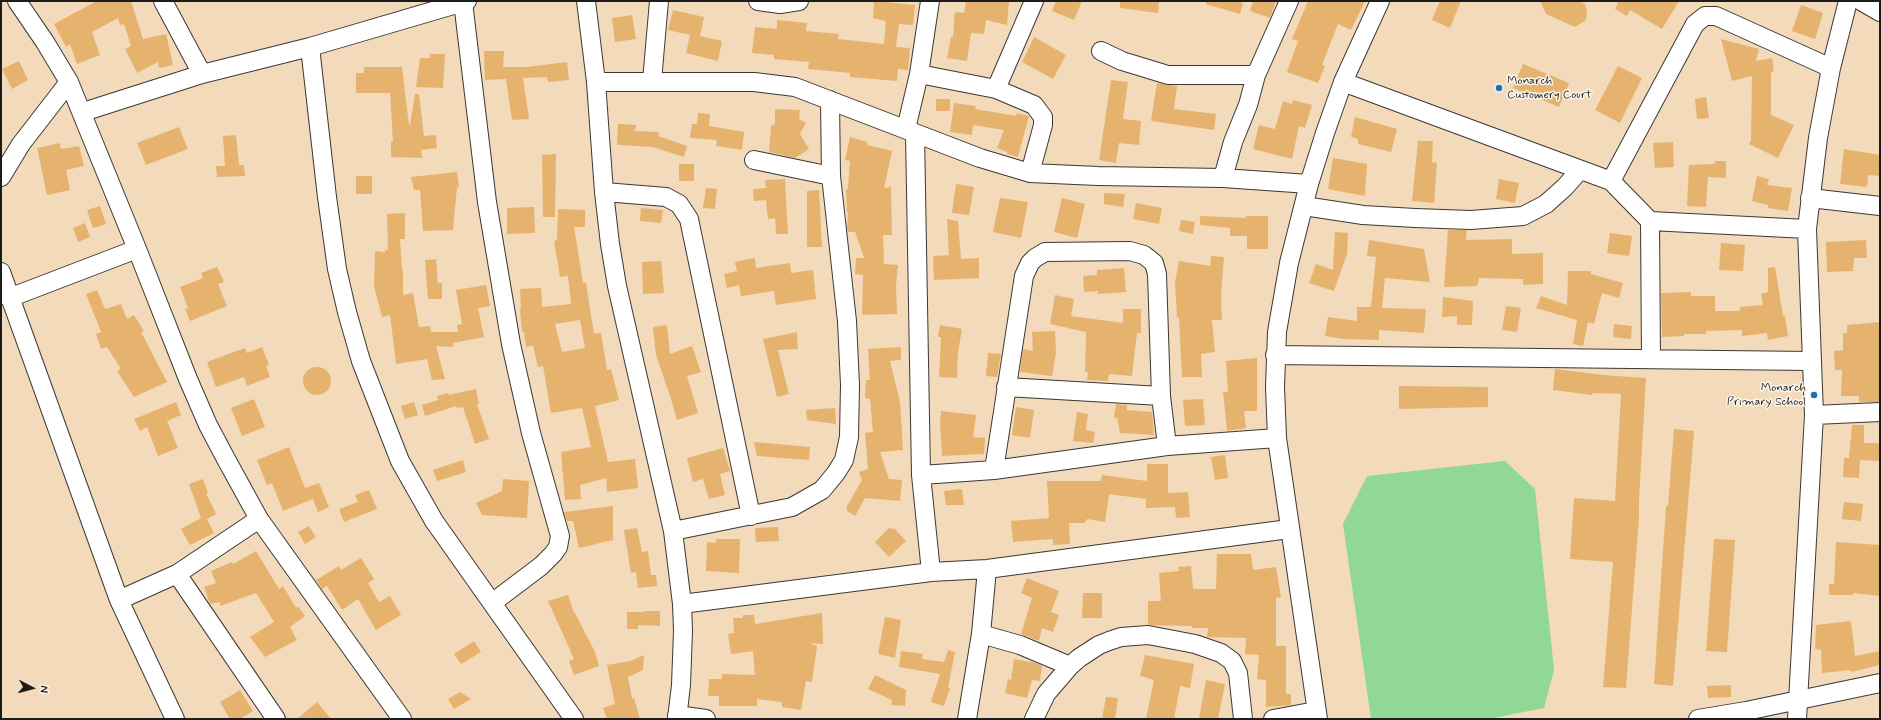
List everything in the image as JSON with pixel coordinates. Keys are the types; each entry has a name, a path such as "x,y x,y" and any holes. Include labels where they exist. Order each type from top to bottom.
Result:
{"street":[{"path":"17,1 46,42 69,82 83,112 188,379 208,425 259,519 402,719"},
{"path":"163,1 202,74"},
{"path":"586,1 596,82 604,192 610,244 617,286 673,531 682,604 683,655 677,717 706,719"},
{"path":"652,81 659,1"},
{"path":"758,1 780,4 799,1"},
{"path":"930,1 910,131 921,475 932,572"},
{"path":"996,89 1034,1"},
{"path":"1223,178 1233,142 1248,105 1256,75 1289,1"},
{"path":"1273,719 1317,715 1277,438 1275,355 1281,303 1309,184 1343,82 1380,1"},
{"path":"1798,719 1814,415 1807,230 1818,138 1831,68 1848,1"},
{"path":"1861,1 1880,12"},
{"path":"83,112 202,74 310,47 465,2 487,202 510,344 517,379 531,433 560,536 558,546 553,554 541,566 492,603"},
{"path":"1611,181 1695,24 1704,16 1716,16 1831,68"},
{"path":"310,47 327,197 337,269 361,361 400,461 434,521 574,719"},
{"path":"1101,51 1122,61 1168,74 1256,75"},
{"path":"919,74 996,89 1032,103 1042,117 1043,125 1030,173"},
{"path":"1,177 21,144 69,82"},
{"path":"596,82 754,82 775,83 795,87 980,158 1030,173 1098,176 1223,178 1309,184"},
{"path":"1343,82 1611,181 1650,221 1807,230"},
{"path":"673,531 792,507 822,490 836,473 844,460 849,437 850,412 847,321 830,176 830,100"},
{"path":"754,160 830,176"},
{"path":"1304,206 1363,215 1415,218 1472,220 1523,216 1546,204 1565,187 1580,170"},
{"path":"604,192 666,197 679,204 689,219 751,516"},
{"path":"1810,198 1880,206"},
{"path":"1650,221 1651,359"},
{"path":"10,298 137,249"},
{"path":"994,470 1022,282 1030,263 1045,252 1125,251 1144,255 1150,259 1156,268 1161,396 1167,446"},
{"path":"1,272 119,600 175,719"},
{"path":"1275,355 1811,361"},
{"path":"1006,388 1161,396"},
{"path":"1814,415 1880,412"},
{"path":"921,475 994,470 1167,446 1277,438"},
{"path":"119,600 177,574 259,519"},
{"path":"682,604 932,572 987,569 1289,529"},
{"path":"967,719 981,634 987,569"},
{"path":"177,574 276,719"},
{"path":"981,634 1020,645 1070,666"},
{"path":"1034,719 1046,694 1070,666 1100,645 1121,637 1148,635 1195,644 1221,653 1232,661 1238,673 1243,719"},
{"path":"1698,719 1798,701 1880,683"}],"green space":[{"path":"1505,461 1535,489 1554,670 1544,708 1488,719 1371,719 1343,524 1367,476"}],"building":[{"path":"97,1 131,1 143,39 166,34 173,65 159,68 158,62 137,73 125,49 131,46 124,24 120,25 118,18 92,32 100,55 77,64 70,44 66,47 54,24"},
{"path":"874,1 915,5 913,25 899,24 896,47 910,48 908,70 898,69 897,81 850,77 850,73 808,69 809,62 774,59 774,55 752,53 755,27 777,29 777,20 807,23 806,31 839,34 838,39 884,44 886,21 873,18"},
{"path":"966,1 1009,1 1007,25 986,20 984,34 971,33 967,61 947,58 951,37 953,37 955,12 964,13"},
{"path":"1056,1 1082,1 1074,20 1052,11"},
{"path":"1120,1 1159,1 1158,13 1120,8"},
{"path":"1206,1 1236,1 1243,3 1240,14 1206,4"},
{"path":"1253,1 1276,1 1270,18 1250,11"},
{"path":"1308,1 1365,1 1351,30 1338,24 1322,65 1325,66 1318,83 1287,72 1298,41 1292,39"},
{"path":"1440,1 1461,1 1450,28 1432,20"},
{"path":"1540,1 1579,1 1585,4 1587,12 1586,20 1575,27 1546,14"},
{"path":"1614,1 1679,1 1662,29 1630,10 1627,16 1615,9 1618,3"},
{"path":"1801,5 1823,13 1815,39 1792,31"},
{"path":"673,10 704,17 700,36 722,41 718,61 686,53 690,35 668,30"},
{"path":"632,15 636,39 615,42 612,18"},
{"path":"1034,37 1066,55 1053,79 1022,62"},
{"path":"1721,39 1759,49 1756,61 1772,58 1774,71 1771,72 1771,115 1794,125 1778,158 1749,144 1751,140 1752,76 1732,81"},
{"path":"484,51 504,51 503,67 527,67 567,62 569,80 548,82 547,77 523,78 529,119 512,120 506,79 485,80"},
{"path":"430,54 445,54 443,88 416,87 420,58 430,58"},
{"path":"19,61 28,80 12,89 2,69"},
{"path":"1523,64 1569,83 1559,107 1513,88"},
{"path":"1618,66 1642,78 1620,123 1595,110"},
{"path":"364,67 402,67 409,125 415,94 419,94 424,136 436,135 437,148 421,150 422,158 391,157 391,141 393,142 390,93 356,93 356,73 364,73"},
{"path":"1111,80 1128,82 1123,119 1141,121 1139,145 1119,143 1116,163 1099,160"},
{"path":"1157,83 1177,86 1174,109 1216,114 1214,130 1151,121"},
{"path":"1706,97 1709,118 1697,119 1695,99"},
{"path":"936,99 950,99 950,111 936,111"},
{"path":"1293,100 1312,105 1305,128 1299,126 1292,159 1253,149 1259,125 1275,129 1283,101 1292,104"},
{"path":"954,103 976,106 975,109 1016,116 1017,113 1029,116 1018,157 1007,154 1007,152 997,148 1004,130 973,125 972,135 950,132"},
{"path":"775,109 800,110 799,119 806,123 800,134 809,149 795,158 769,152 771,126 775,124"},
{"path":"698,113 710,114 709,126 744,132 742,150 716,146 717,140 690,138 692,124 697,124"},
{"path":"1355,117 1397,129 1391,152 1358,144 1358,139 1351,137"},
{"path":"618,124 636,125 635,131 659,132 658,136 687,146 684,157 653,147 617,145"},
{"path":"179,127 188,149 146,165 137,143"},
{"path":"236,135 239,165 244,165 245,176 217,177 216,166 225,166 223,136"},
{"path":"850,137 867,142 867,145 892,151 884,188 891,187 892,235 883,235 884,264 898,265 896,286 897,314 862,315 863,275 855,274 856,258 864,258 855,232 848,232 847,229 848,212 846,189 848,189 850,161 845,160"},
{"path":"1418,141 1433,141 1432,162 1437,163 1434,203 1412,201"},
{"path":"1673,142 1674,167 1655,168 1653,143"},
{"path":"60,143 61,149 79,146 84,166 66,170 70,190 47,195 37,148"},
{"path":"1844,149 1880,155 1880,176 1868,175 1867,187 1840,184"},
{"path":"556,154 555,217 543,217 542,155"},
{"path":"1333,158 1367,164 1365,196 1328,189"},
{"path":"1715,161 1726,161 1726,178 1708,177 1706,207 1687,206 1689,165 1715,164"},
{"path":"679,164 694,164 694,181 679,181"},
{"path":"457,172 459,187 457,187 453,230 423,231 420,190 414,190 411,177"},
{"path":"356,176 372,176 372,194 356,194"},
{"path":"1757,176 1769,179 1767,185 1792,188 1788,211 1768,208 1768,205 1752,201"},
{"path":"785,179 788,234 776,234 775,218 768,219 766,200 754,201 753,189 766,188 765,180"},
{"path":"1499,179 1519,183 1515,203 1496,199"},
{"path":"956,184 974,187 969,215 952,213"},
{"path":"706,188 717,189 715,209 703,208"},
{"path":"819,190 822,247 807,247 807,191"},
{"path":"1104,193 1125,194 1123,207 1104,204"},
{"path":"1000,198 1028,202 1021,238 993,232"},
{"path":"1062,198 1085,204 1077,238 1054,232"},
{"path":"1136,203 1162,208 1159,224 1133,219"},
{"path":"100,206 106,224 93,228 87,210"},
{"path":"534,207 535,233 507,234 507,208"},
{"path":"641,208 663,210 661,223 640,221"},
{"path":"558,209 585,210 585,227 574,227 583,283 586,283 594,334 601,333 607,370 611,369 619,400 595,406 608,462 635,459 638,488 607,492 606,478 580,485 581,499 565,500 561,452 591,447 582,408 551,413 543,366 538,367 533,346 526,347 524,332 522,332 520,309 520,289 541,288 542,307 571,304 568,276 560,277 554,241 557,240","holes":["580,320 585,348 562,352 555,324"]},
{"path":"405,213 405,239 400,239 403,270 403,295 413,293 419,327 430,326 431,332 458,332 457,325 462,324 456,290 486,285 490,306 478,308 484,337 453,343 453,347 436,346 445,379 432,380 427,359 396,364 390,315 382,317 374,286 375,251 385,252 385,250 388,250 387,214"},
{"path":"1200,216 1246,218 1246,216 1268,216 1268,249 1247,249 1247,236 1230,236 1230,228 1200,225"},
{"path":"947,219 958,221 961,259 979,258 979,278 934,280 933,256 949,255"},
{"path":"1181,220 1195,222 1193,234 1179,231"},
{"path":"85,223 90,237 78,242 73,228"},
{"path":"1448,230 1467,230 1466,240 1512,239 1512,254 1543,253 1543,284 1523,285 1523,279 1479,278 1477,286 1444,287"},
{"path":"1335,232 1348,233 1347,254 1334,291 1309,283 1316,264 1333,270"},
{"path":"1610,233 1632,236 1629,256 1607,253"},
{"path":"1369,240 1424,249 1430,282 1385,278 1382,308 1426,309 1424,333 1379,330 1379,340 1344,339 1325,336 1328,317 1357,321 1357,307 1371,307 1376,257 1367,256"},
{"path":"1866,240 1867,258 1854,258 1853,271 1827,272 1826,242"},
{"path":"1721,243 1745,245 1743,271 1719,270"},
{"path":"1211,256 1224,257 1221,295 1222,320 1212,320 1215,352 1201,354 1202,377 1182,377 1179,318 1177,318 1175,282 1179,261 1210,266"},
{"path":"755,258 756,268 790,263 791,273 813,270 816,299 776,305 774,291 741,296 739,285 727,288 724,274 737,271 735,262"},
{"path":"436,259 438,283 442,283 442,299 428,299 425,260"},
{"path":"661,261 664,293 643,294 642,262"},
{"path":"217,267 224,282 218,284 227,306 190,321 185,309 188,308 180,287 203,278 201,273"},
{"path":"1775,267 1783,316 1785,316 1788,336 1768,340 1767,333 1742,336 1742,330 1706,331 1706,334 1684,334 1684,336 1662,337 1661,293 1691,292 1691,296 1715,296 1715,311 1740,311 1740,307 1763,305 1761,294 1768,292 1768,268"},
{"path":"1124,268 1126,292 1098,294 1098,291 1084,292 1083,276 1097,275 1097,270"},
{"path":"1568,271 1591,271 1591,274 1623,283 1619,298 1602,293 1594,324 1588,322 1583,346 1573,344 1577,320 1536,308 1541,296 1567,305"},
{"path":"97,290 105,309 121,304 127,319 134,315 144,331 141,332 167,382 134,397 117,371 121,369 107,347 101,349 96,334 101,332 86,294"},
{"path":"1055,295 1074,299 1071,316 1123,323 1123,309 1141,309 1141,333 1137,333 1132,376 1109,374 1108,381 1087,380 1088,372 1085,372 1086,332 1050,324"},
{"path":"1443,297 1473,301 1472,325 1457,325 1457,316 1442,317"},
{"path":"1506,306 1521,308 1517,332 1502,330"},
{"path":"1880,322 1880,402 1859,402 1859,396 1841,396 1842,370 1835,370 1834,351 1843,350 1843,333 1847,333 1847,325"},
{"path":"1614,324 1632,326 1631,339 1613,337"},
{"path":"667,325 670,354 692,346 701,372 687,376 698,413 677,420 656,355 653,327"},
{"path":"940,325 962,329 958,352 957,378 939,377 941,337 938,337"},
{"path":"1055,331 1056,352 1052,376 1020,372 1023,349 1033,351 1032,332"},
{"path":"797,332 798,349 778,350 789,394 777,397 763,339"},
{"path":"262,347 269,365 266,366 270,377 247,386 244,377 216,387 207,362 245,348 247,353"},
{"path":"901,347 901,360 890,361 900,402 903,450 880,452 889,479 902,480 900,501 865,498 855,516 847,511 847,506 862,480 859,472 868,469 865,433 873,432 870,399 865,398 866,380 870,380 868,349"},
{"path":"988,353 1001,354 997,377 986,376"},
{"path":"1257,358 1257,411 1244,411 1246,428 1227,431 1223,392 1228,392 1226,361"},
{"path":"317,367 327,371 331,381 327,391 317,395 307,391 303,381 307,371"},
{"path":"1555,369 1603,375 1646,378 1639,517 1626,688 1603,687 1613,562 1570,559 1574,498 1615,501 1621,394 1593,393 1592,395 1553,390"},
{"path":"1399,386 1488,387 1488,407 1399,409"},
{"path":"476,389 479,404 477,404 489,439 475,444 463,407 457,408 456,406 425,416 422,405 438,400 437,396"},
{"path":"254,399 265,427 242,436 231,408"},
{"path":"1203,399 1205,425 1185,426 1183,400"},
{"path":"176,402 181,415 167,421 178,448 158,456 147,427 140,431 134,419"},
{"path":"414,402 418,415 405,419 401,406"},
{"path":"1116,404 1127,405 1127,410 1152,412 1154,435 1120,433 1117,418 1114,418"},
{"path":"1016,407 1034,410 1030,438 1012,435"},
{"path":"835,408 836,424 807,420 806,410"},
{"path":"941,411 976,415 973,437 985,438 984,454 942,456 940,422"},
{"path":"1077,412 1088,414 1086,430 1095,432 1093,443 1073,441"},
{"path":"1852,425 1864,425 1864,443 1880,443 1880,461 1860,460 1859,478 1843,477 1844,458 1849,458"},
{"path":"1674,429 1694,431 1673,686 1654,684 1666,506 1668,506"},
{"path":"754,442 810,447 809,460 757,456"},
{"path":"289,447 305,488 319,483 329,507 318,512 313,499 283,511 272,483 267,485 257,460"},
{"path":"723,448 730,471 720,474 725,495 709,499 703,479 693,482 687,458"},
{"path":"1225,455 1228,478 1215,480 1211,457"},
{"path":"463,460 466,472 437,481 433,470"},
{"path":"1147,464 1168,464 1168,493 1188,492 1190,517 1176,518 1175,507 1146,508 1146,499 1109,494 1105,522 1087,519 1085,523 1069,523 1070,544 1053,545 1053,539 1013,542 1011,521 1049,518 1047,481 1101,481 1102,475 1147,481"},
{"path":"203,479 208,493 206,493 216,514 207,519 214,533 190,545 181,529 201,518 189,484"},
{"path":"503,479 529,481 527,518 482,515 476,503 502,491"},
{"path":"962,489 964,505 946,505 944,491"},
{"path":"369,490 377,509 344,522 339,509 358,502 355,495"},
{"path":"1844,502 1863,504 1861,521 1842,519"},
{"path":"613,506 613,540 579,548 573,521 567,521 564,512"},
{"path":"309,526 316,537 305,544 298,532"},
{"path":"778,527 779,541 756,542 755,528"},
{"path":"637,528 642,552 648,551 651,575 656,575 657,586 638,588 636,572 631,573 624,530"},
{"path":"889,528 895,529 906,541 889,557 875,542"},
{"path":"716,539 740,539 739,573 706,571 707,542 716,543"},
{"path":"1714,539 1735,540 1727,652 1706,651"},
{"path":"1836,542 1880,545 1880,596 1853,593 1853,595 1829,595 1829,584 1834,584"},
{"path":"256,551 279,589 283,586 296,608 298,606 305,616 290,627 297,640 265,657 250,637 274,622 256,593 220,606 220,602 210,604 204,587 216,583 211,571 232,562 233,564"},
{"path":"1217,554 1251,554 1253,570 1276,567 1281,597 1276,598 1276,646 1286,646 1286,694 1291,694 1291,705 1266,707 1266,680 1257,679 1259,655 1245,654 1246,638 1207,637 1208,628 1148,625 1148,601 1161,601 1159,573 1179,571 1178,567 1191,566 1193,589 1216,589"},
{"path":"361,558 374,579 368,583 379,602 390,596 401,615 376,630 358,599 342,610 327,586 322,589 316,580 339,566 341,570"},
{"path":"1027,578 1059,591 1051,612 1059,615 1053,632 1042,628 1039,641 1021,634 1032,598 1021,593"},
{"path":"1083,593 1102,593 1102,618 1082,618"},
{"path":"568,595 574,613 595,652 599,666 574,675 569,661 574,659 548,601"},
{"path":"660,611 660,626 638,625 638,629 627,629 627,612"},
{"path":"822,613 823,644 809,643 817,646 812,682 806,681 801,710 782,707 782,702 757,699 757,706 719,706 719,696 708,696 709,679 722,679 722,674 755,675 753,651 731,654 728,634 734,633 733,618 743,618 743,615 754,615 755,624"},
{"path":"885,617 901,620 895,658 878,654"},
{"path":"1851,621 1855,656 1880,651 1880,665 1851,672 1851,670 1822,673 1821,650 1815,649 1816,625"},
{"path":"474,641 481,652 461,664 454,654"},
{"path":"948,650 955,652 948,688 950,688 944,706 931,702 940,674 899,667 901,651 923,654 922,659 944,662"},
{"path":"644,655 643,670 628,677 632,699 634,698 640,719 607,719 603,708 615,704 607,665 630,661"},
{"path":"1145,655 1194,664 1190,688 1180,686 1174,719 1146,719 1154,680 1140,676"},
{"path":"1014,659 1031,661 1042,666 1040,681 1032,680 1027,698 1005,693 1008,679 1011,680"},
{"path":"875,675 906,690 905,706 891,705 892,700 868,689"},
{"path":"1206,680 1225,684 1218,719 1199,719"},
{"path":"1731,685 1731,697 1708,698 1707,686"},
{"path":"240,690 253,711 240,719 230,719 220,702"},
{"path":"460,692 471,699 454,709 448,699"},
{"path":"1106,697 1118,698 1115,719 1102,719"},
{"path":"317,702 331,719 297,719"}],"place":[{"name":"Monarch Customery Court","path":"1499,88"},
{"name":"Monarch Primary School","path":"1814,395"}]}
